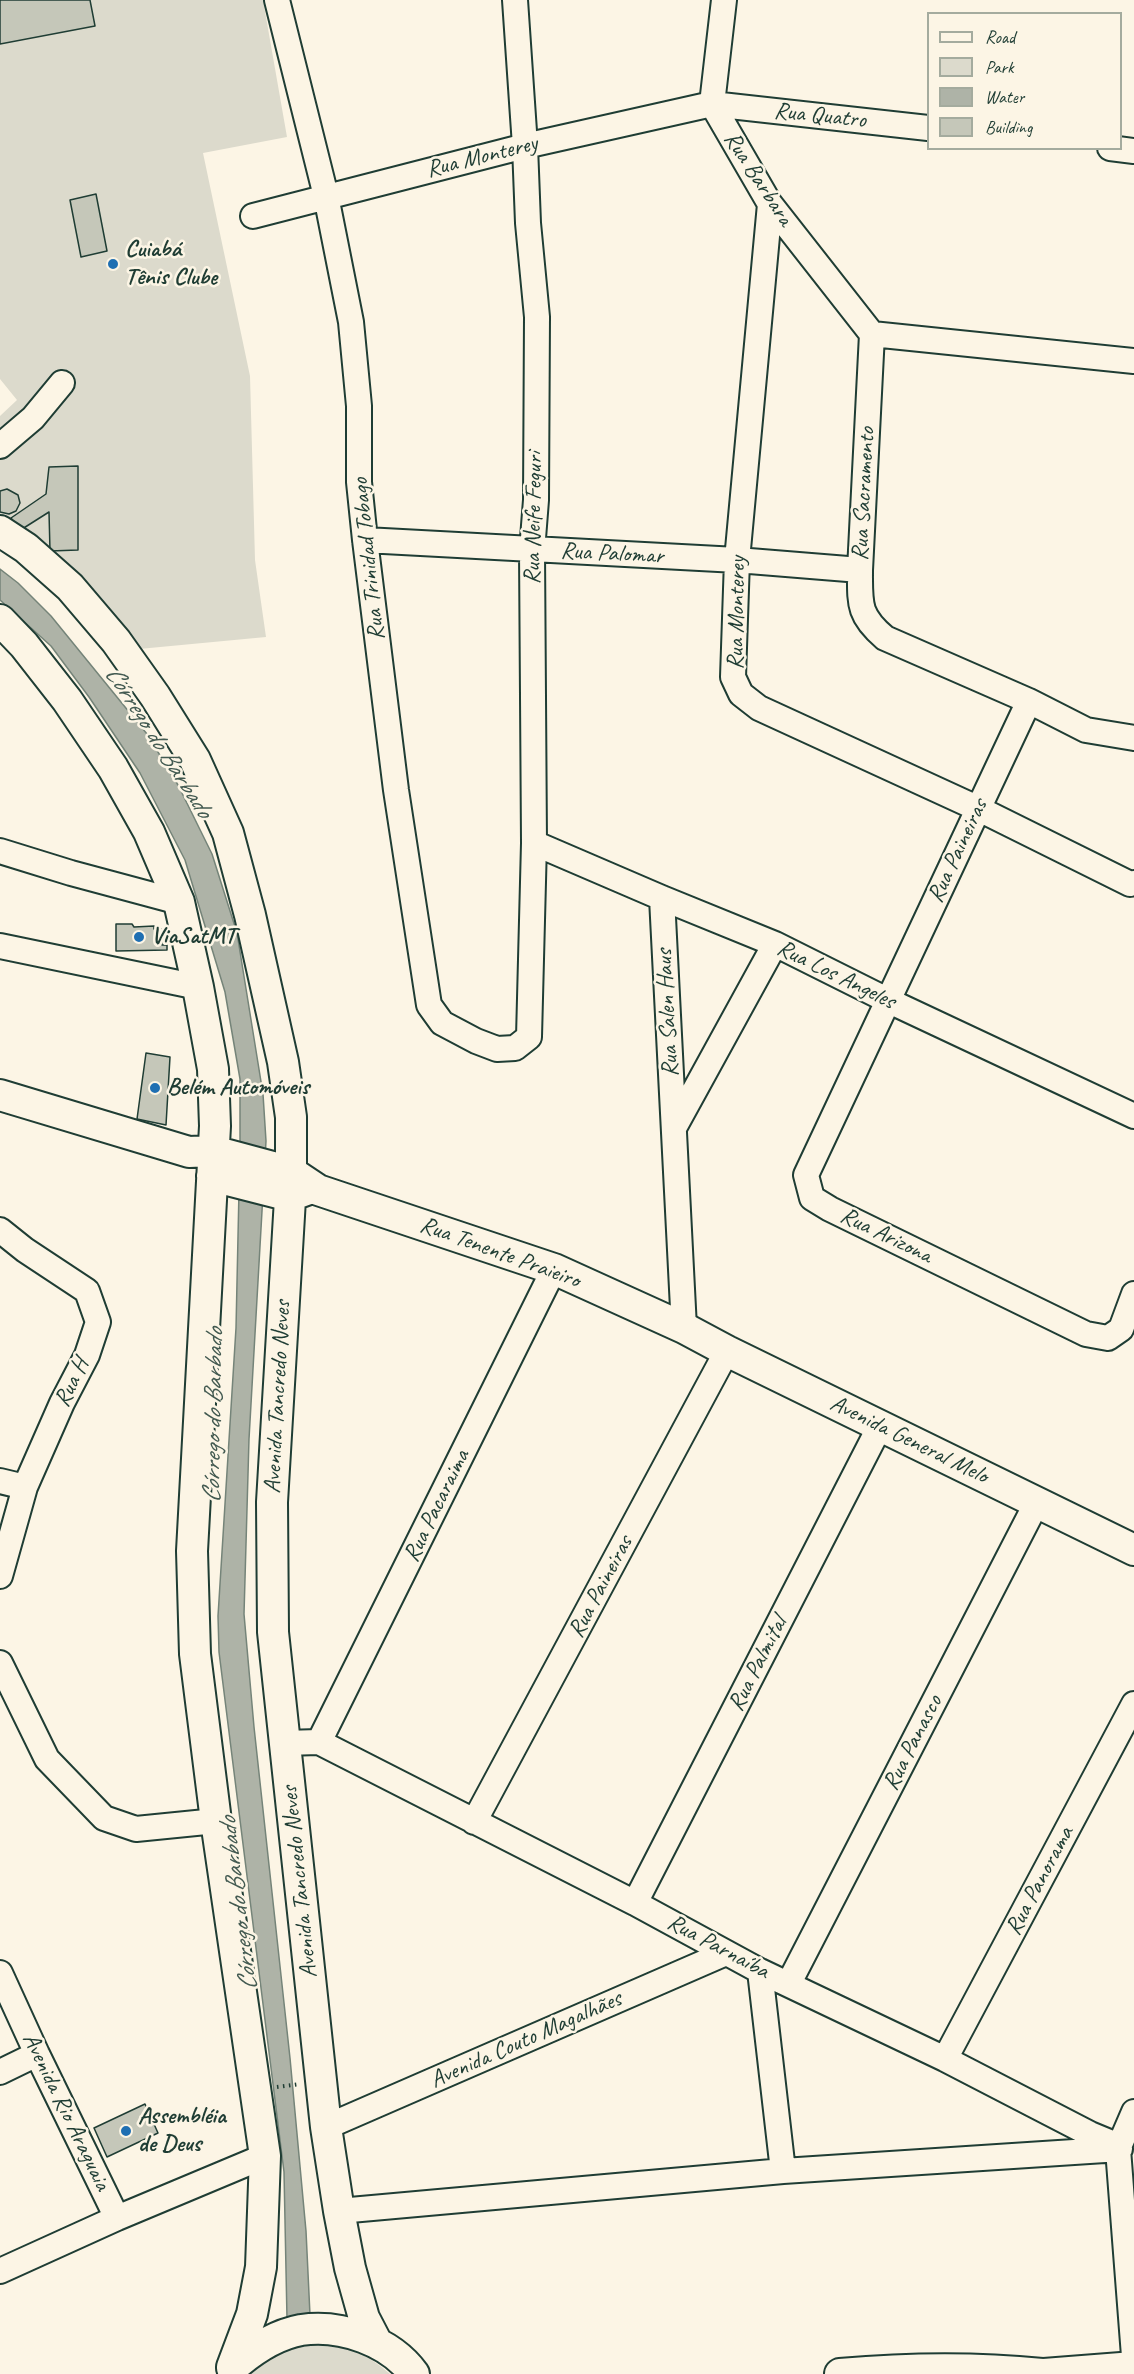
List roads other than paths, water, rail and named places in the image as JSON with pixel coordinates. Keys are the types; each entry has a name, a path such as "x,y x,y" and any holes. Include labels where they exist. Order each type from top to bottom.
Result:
{"main road":[{"name":"Avenida Tancredo Neves","path":"0,531 26,548 70,587 116,641 155,696 195,760 228,833 250,915 283,1062 291,1117 272,1502 273,1632 326,2127 339,2211 357,2295 364,2318 377,2343"},
{"path":"0,620 24,645 67,700 113,768 148,832 178,902 198,987 213,1069 214,1163 192,1551 195,1654 216,1821 265,2156 261,2267 252,2314 230,2371"},
{"path":"0,1095 214,1163"},
{"name":"Rua Tenente Praieiro","path":"214,1163 289,1183 554,1269 684,1328"},
{"name":"Avenida General Melo","path":"684,1328 1134,1550"},
{"path":"230,2371 263,2343 301,2330 340,2330 377,2343 394,2354 414,2372"},
{"path":"840,2374 901,2369 990,2368 1043,2374 1134,2367"}],"street":[{"name":"Rua Trinidad Tobago","path":"277,0 326,196 351,322 358,406 359,482 365,540 396,790 429,1005 442,1023 497,1049 515,1048 529,1037"},
{"name":"Rua Neife Feguri","path":"515,0 528,223 537,317 536,500 532,550 534,843 529,1037"},
{"name":"Rua Barbara","path":"724,0 711,104 770,204 872,334"},
{"name":"Rua Monterey","path":"253,216 525,146 711,104"},
{"name":"Rua Quatro","path":"711,104 927,128"},
{"name":"Rua Monterey","path":"770,204 737,560 733,677 741,694 759,708 979,809 1134,884"},
{"path":"872,334 1134,361"},
{"name":"Rua Sacramento","path":"872,334 860,570 860,605 870,625 885,638 1029,701 1086,730 1134,738"},
{"path":"0,446 33,418 62,383"},
{"name":"Rua Palomar","path":"365,540 737,560 860,570"},
{"name":"Rua Paineiras","path":"887,1000 1029,701"},
{"name":"Rua Los Angeles","path":"534,843 775,944 887,1000 1134,1116"},
{"path":"0,851 178,902"},
{"name":"Rua Salen Haus","path":"662,898 684,1328"},
{"name":"Rua Salen Haus","path":"674,1128 775,944"},
{"path":"0,946 198,987"},
{"name":"Rua Arizona","path":"887,1000 806,1175 812,1198 830,1209 1086,1334 1108,1338 1121,1329 1134,1294"},
{"name":"Rua H","path":"0,1230 25,1250 87,1291 98,1322 87,1355 62,1403 25,1487 0,1576"},
{"name":"Rua Pacaraima","path":"319,1742 554,1269"},
{"name":"Rua Paineiras","path":"474,1822 727,1351"},
{"name":"Rua Palmital","path":"635,1903 880,1426"},
{"path":"0,1481 25,1487"},
{"name":"Rua Panasco","path":"789,1983 1037,1502"},
{"path":"0,1663 47,1759 104,1818 136,1829 216,1821"},
{"name":"Rua Panorama","path":"945,2059 1134,1704"},
{"path":"285,1743 319,1742"},
{"name":"Rua Parnaíba","path":"319,1742 635,1903 760,1971 945,2059 1123,2149"},
{"name":"Avenida Couto Magalhães","path":"326,2127 726,1953"},
{"path":"760,1971 783,2171"},
{"name":"Avenida Rio Araguaia","path":"0,1973 117,2218"},
{"path":"0,2072 37,2054"},
{"path":"1134,2112 1123,2149 1134,2356"},
{"path":"339,2211 783,2171 1123,2149"},
{"path":"0,2271 117,2218 265,2156"}],"water":[{"path":"0,569 18,583 51,616 147,734 178,785 212,854 237,933 263,1094 266,1141 249,1439 244,1614 290,2058 306,2231 310,2315 287,2319 284,2172 219,1652 218,1616 236,1328 240,1079 225,992 185,860 140,773 89,697 51,646 0,600"}],"place":[{"name":"Cuiabá Tênis Clube","path":"113,264"},
{"name":"ViaSatMT","path":"139,937"},
{"name":"Belém Automóveis","path":"155,1088"},
{"name":"Assembléia de Deus","path":"126,2131"}],"water label":[{"name":"Córrego do Barbado","path":"158,742"},
{"name":"Córrego do Barbado","path":"214,1416"},
{"name":"Córrego do Barbado","path":"239,1904"}]}
